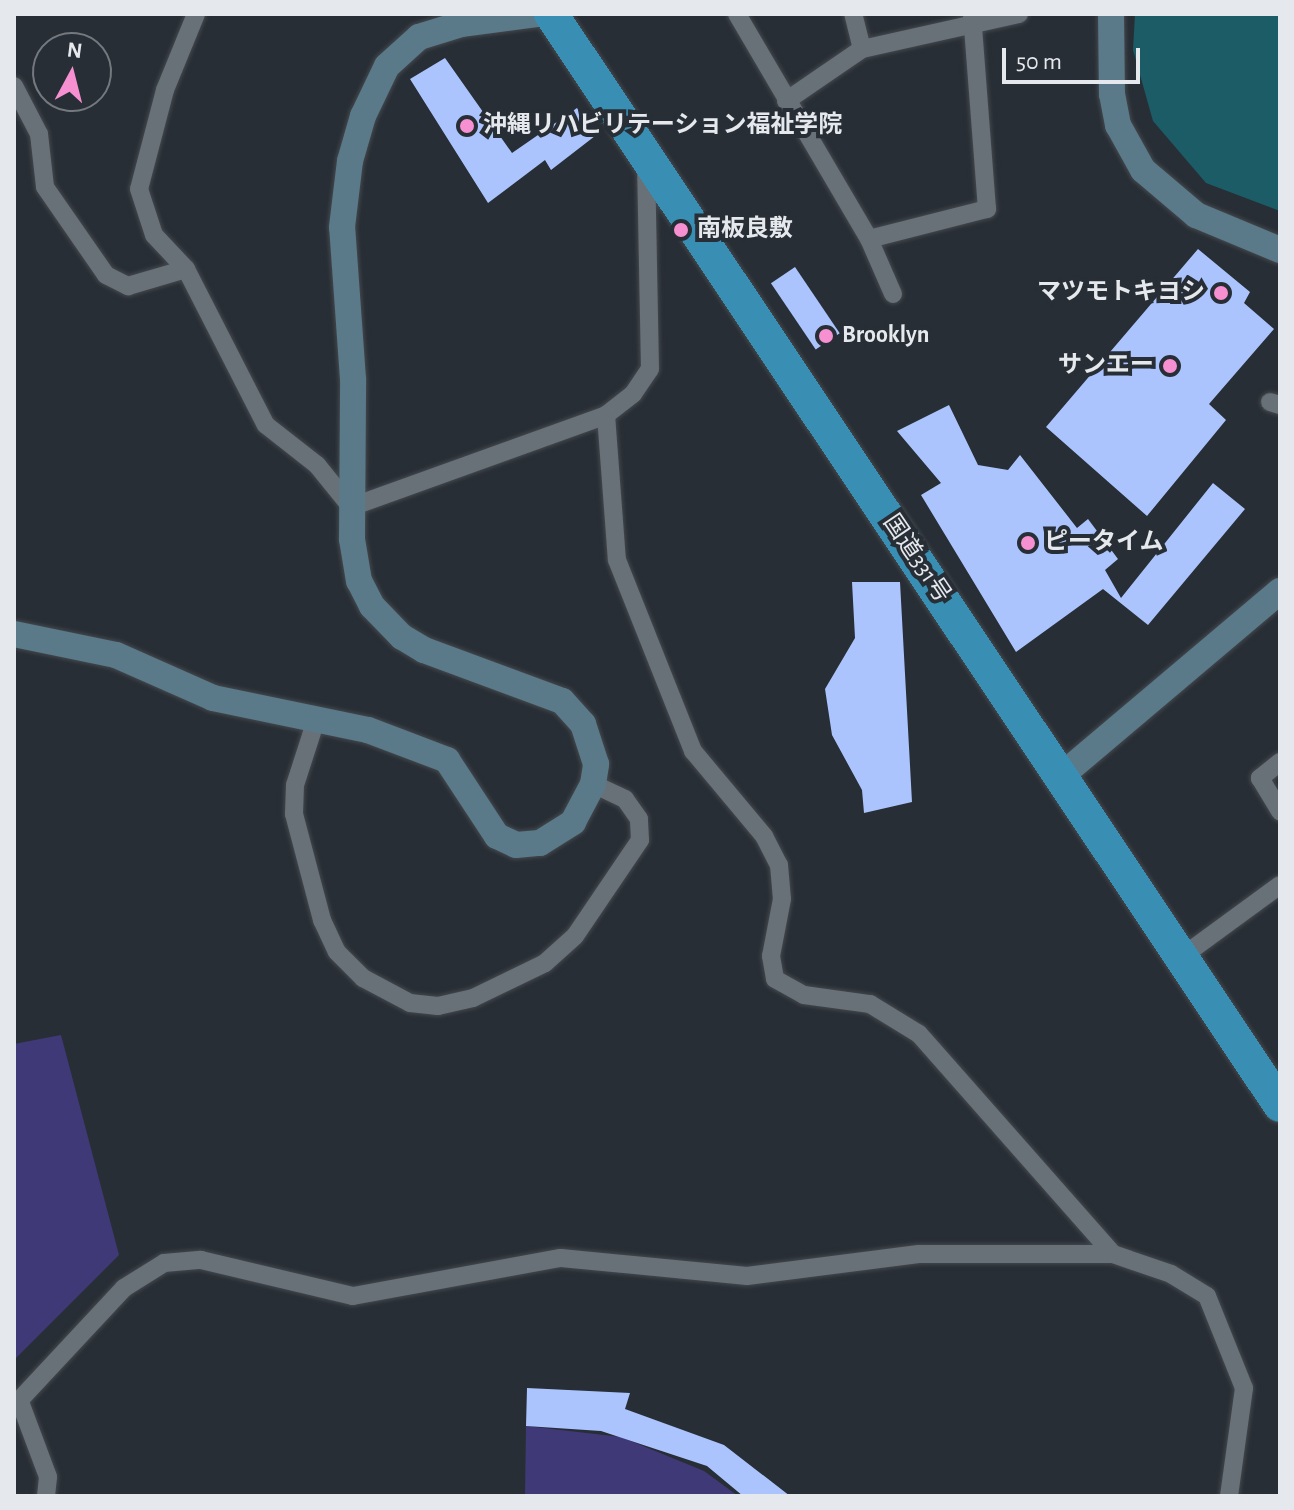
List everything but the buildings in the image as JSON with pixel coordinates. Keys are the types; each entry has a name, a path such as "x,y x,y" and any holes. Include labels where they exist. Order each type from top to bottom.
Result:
{"highway":[{"name":"国道331号","path":"551,14 646,162 1183,956 1280,1105"}],"street":[{"path":"196,14 165,90 139,189 154,235 186,269 266,425 317,465 351,507"},
{"path":"14,634 116,655 213,698 368,730 447,760 497,836 516,845 540,843 573,822 593,784 592,746 583,724 562,701 424,650 385,623 359,581 351,507 352,359 342,227 350,161 363,116 387,66 419,37 461,24 538,14"},
{"path":"737,14 869,239 893,294"},
{"path":"853,14 862,49"},
{"path":"786,101 862,49 972,20 1019,14"},
{"path":"1111,14 1112,94 1118,125 1143,170 1196,215 1280,250"},
{"path":"869,239 987,209 972,20"},
{"path":"14,86 39,134 45,187 106,275 128,286 186,269"},
{"path":"351,507 606,415 633,394 650,369 646,162"},
{"path":"606,415 617,560 693,751 764,836 779,865 782,899 771,956 775,979 804,995 870,1004 919,1034 1113,1254"},
{"path":"1061,776 1280,591"},
{"path":"316,720 295,785 294,814 322,920 337,952 363,978 410,1003 438,1006 473,998 545,963 575,936 640,840 639,819 625,799 593,784"},
{"path":"1280,762 1260,778 1280,811"},
{"path":"1183,956 1280,885"},
{"path":"46,1496 48,1477 17,1404 124,1288 164,1263 201,1260 353,1296 561,1258 747,1276 919,1254 1113,1254 1171,1274 1207,1296 1244,1388 1229,1496"}],"shaded area":[{"path":"61,1035 119,1255 14,1360 14,1044"},
{"path":"526,1426 621,1437 704,1471 738,1496 525,1496"}],"water":[{"path":"1135,14 1280,14 1280,211 1206,183 1153,121 1133,50"}],"place":[{"name":"沖縄リハビリテーション福祉学院","path":"467,126"},
{"name":"南板良敷","path":"681,230"},
{"name":"マツモトキヨシ","path":"1221,293"},
{"name":"Brooklyn","path":"826,336"},
{"name":"サンエー","path":"1170,366"},
{"name":"ピータイム","path":"1028,543"}]}
